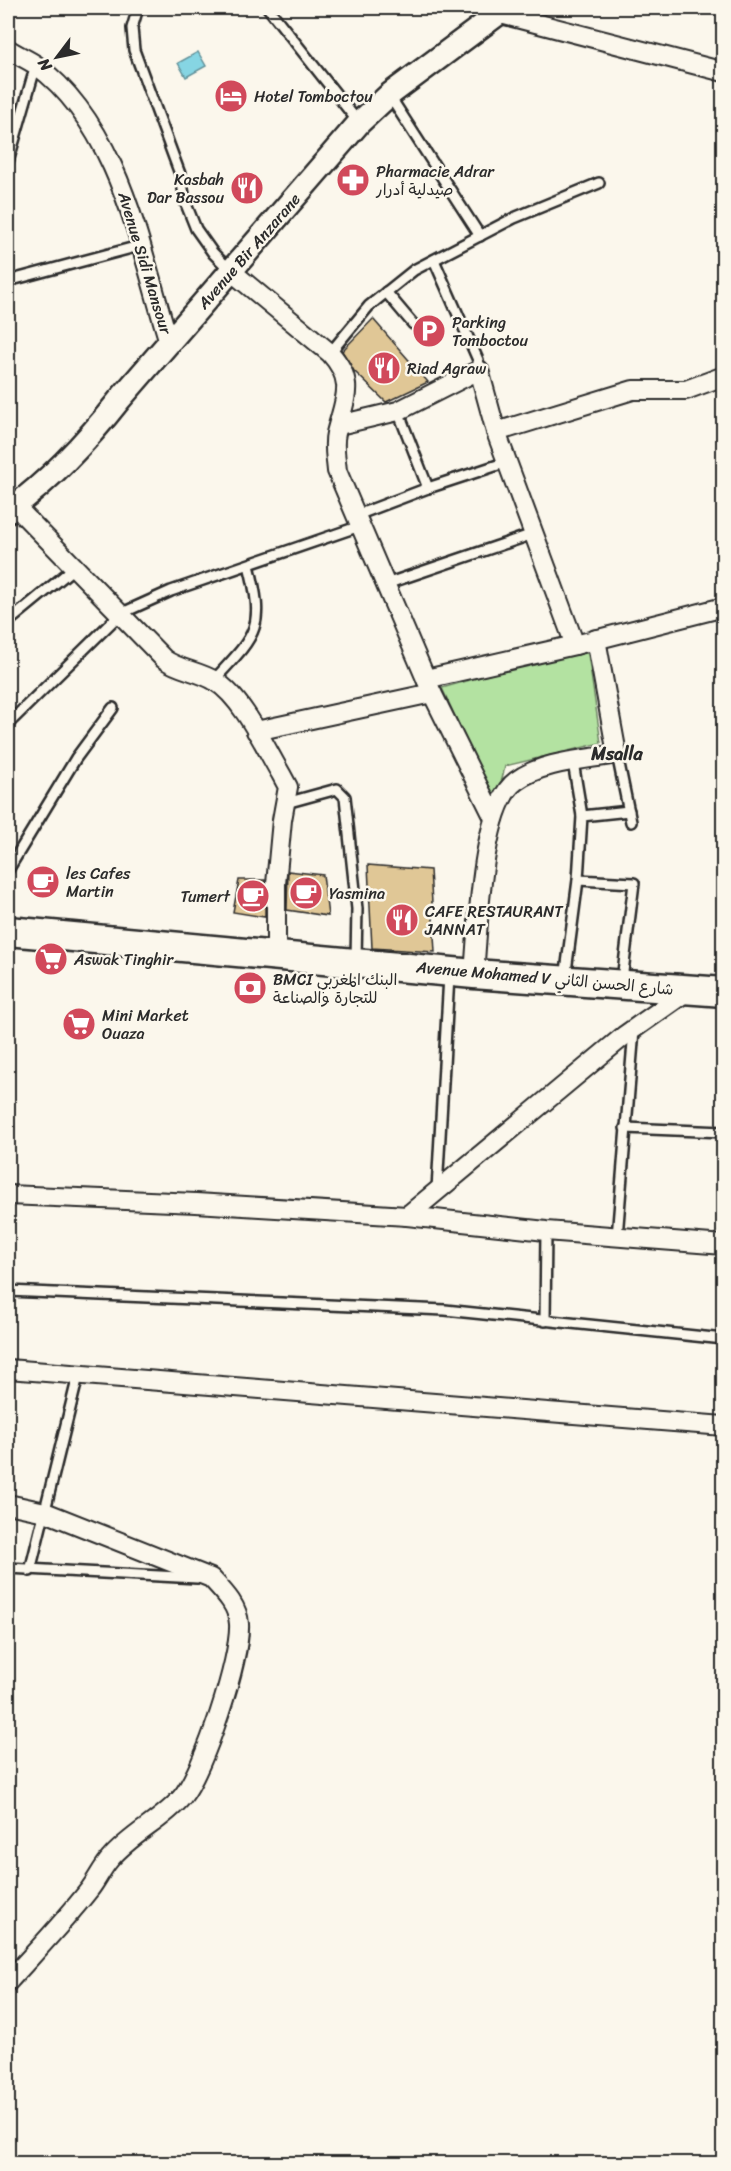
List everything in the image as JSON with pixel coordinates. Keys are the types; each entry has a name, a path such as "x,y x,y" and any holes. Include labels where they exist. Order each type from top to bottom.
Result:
{"main road":[{"name":"Avenue Mohamed V شارع الحسن الثاني","path":"8,931 565,981 723,992"}],"street":[{"name":"Avenue Bir Anzarane","path":"11,508 63,466 359,123 389,95 501,10"},
{"path":"501,10 723,72"},
{"name":"Avenue Sidi Mansour","path":"8,50 36,65 74,103 109,157 129,204 139,246 169,342"},
{"path":"231,271 330,353 343,368 347,381 336,435 337,471 429,686 494,818"},
{"path":"339,425 398,411 479,370 496,432 574,645"},
{"path":"496,432 633,390 644,388 686,390 723,376"},
{"path":"11,508 75,567 172,665 214,680 226,689 256,732 288,787 276,884 276,954"},
{"path":"256,732 596,639 723,607"},
{"path":"462,972 494,818 514,782 537,769 617,754 596,639"},
{"path":"407,1216 635,1028 689,990"},
{"path":"8,1195 196,1203 407,1216 546,1231 723,1245"},
{"path":"8,1369 723,1426"},
{"path":"8,1504 45,1512 211,1578 229,1596 239,1622 238,1643 205,1750 183,1795 165,1814 142,1828 109,1860 90,1888 8,1982"}],"lane":[{"path":"138,8 132,28 134,50 180,174 186,204 196,229 213,253 231,271"},
{"path":"268,8 359,123"},
{"path":"8,162 36,65"},
{"path":"389,95 480,236"},
{"path":"330,353 369,306 414,270 514,218 599,183"},
{"path":"8,281 139,246"},
{"path":"434,260 478,360 479,370"},
{"path":"386,292 413,324"},
{"path":"398,411 428,488"},
{"path":"8,724 120,614 171,591 249,565 358,521 428,488 507,462"},
{"path":"386,584 533,534"},
{"path":"214,680 247,645 256,626 258,599 249,565"},
{"path":"8,622 75,567"},
{"path":"8,870 58,785 113,708"},
{"path":"617,754 631,822"},
{"path":"565,981 578,880 582,816 573,762"},
{"path":"286,803 337,789 345,797 357,909 356,961"},
{"path":"582,816 629,811"},
{"path":"578,880 634,883 621,985"},
{"path":"436,1192 462,972"},
{"path":"618,1237 625,1128 635,1028"},
{"path":"625,1128 723,1132"},
{"path":"545,1321 546,1231"},
{"path":"8,1291 445,1310 723,1340"},
{"path":"30,1571 78,1376"},
{"path":"8,1568 30,1571 211,1578"}],"green space":[{"path":"587,647 601,743 505,766 500,788 492,796 442,688"}],"water":[{"path":"198,52 206,66 186,77 178,63"}],"building":[{"name":"Riad Agraw","path":"373,319 428,382 386,402 354,371 342,351"},
{"name":"CAFE RESTAURANT JANNAT","path":"368,865 430,870 435,952 372,948"},
{"name":"Yasmina","path":"288,871 323,875 328,916 287,910"},
{"name":"Tumert","path":"239,880 265,880 265,917 233,912"}],"place":[{"name":"Hotel Tomboctou","path":"231,96"},
{"name":"Pharmacie Adrar صيدلية أدرار","path":"353,180"},
{"name":"Kasbah Dar Bassou","path":"247,188"},
{"name":"Parking Tomboctou","path":"429,331"},
{"name":"Riad Agraw","path":"384,368"},
{"name":"les Cafes Martin","path":"43,882"},
{"name":"Yasmina","path":"306,893"},
{"name":"Tumert","path":"253,896"},
{"name":"CAFE RESTAURANT JANNAT","path":"402,920"},
{"name":"Aswak Tinghir","path":"51,959"},
{"name":"BMCI البنك المغربي للتجارة والصناعة","path":"250,988"},
{"name":"Mini Market Ouaza","path":"79,1024"}],"district":[{"name":"Msalla","path":"617,754"}]}
